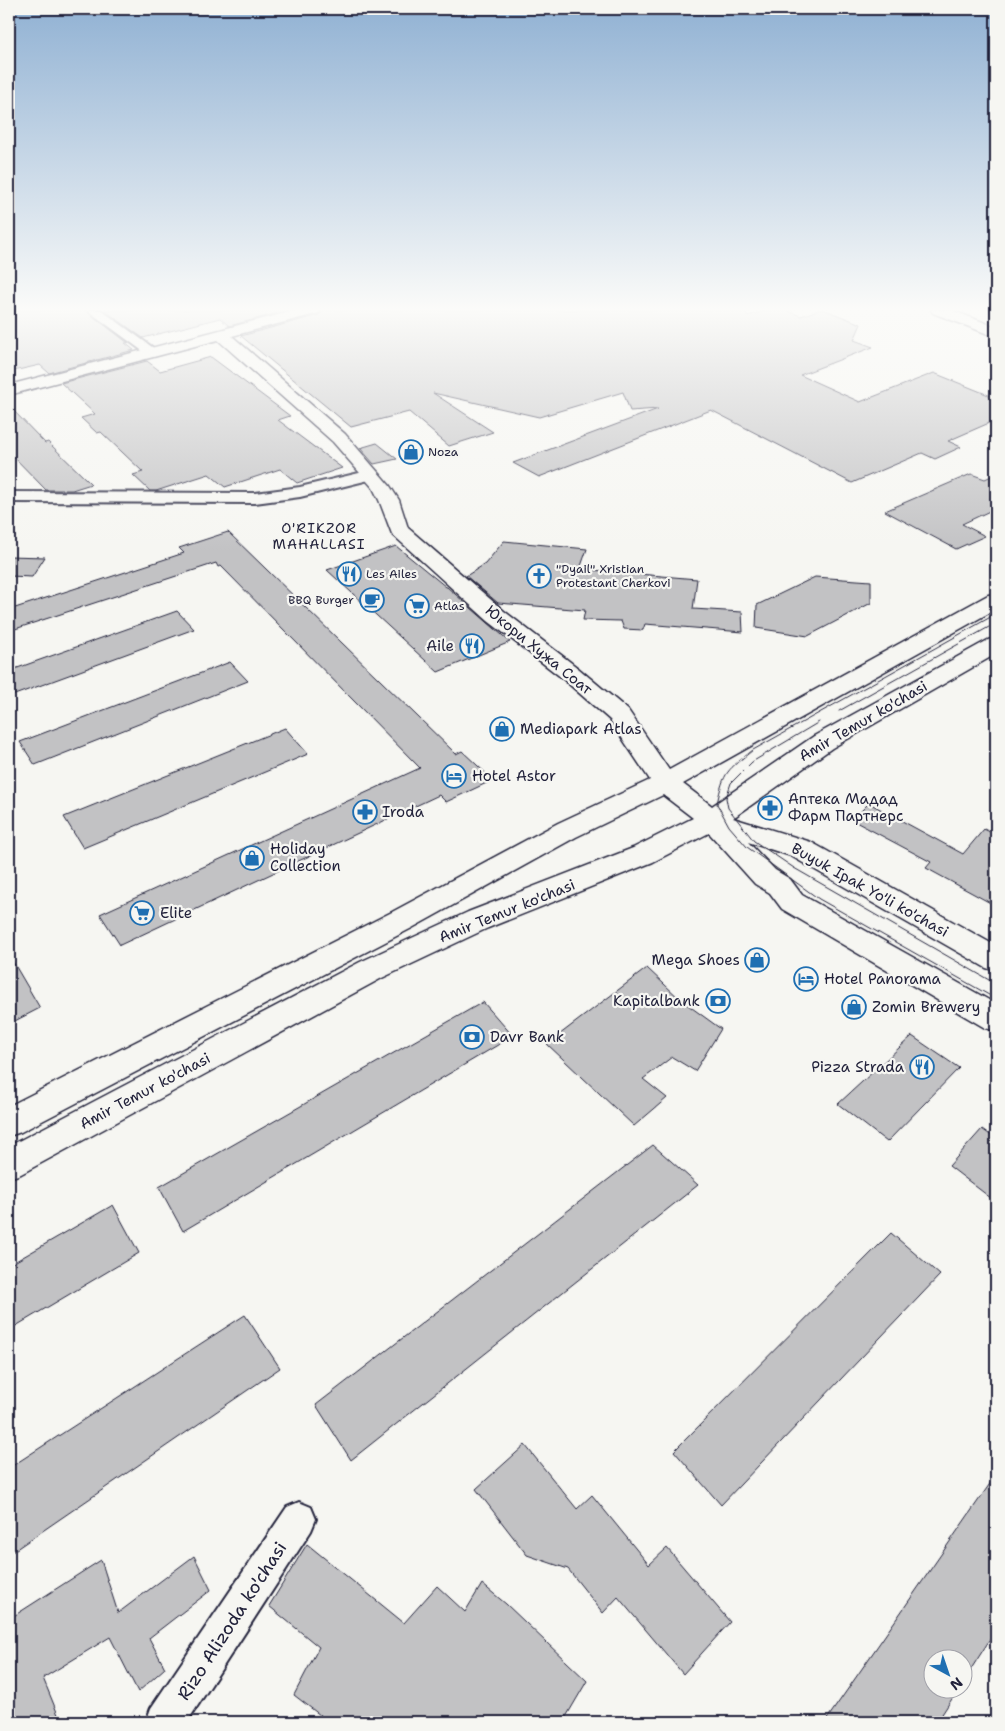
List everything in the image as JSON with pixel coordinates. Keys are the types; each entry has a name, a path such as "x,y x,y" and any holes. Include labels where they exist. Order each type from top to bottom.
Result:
{"main road":[{"name":"Юкори Хужа Соат","path":"285,391 339,438 381,486 389,500 399,530 496,616 570,673 619,715 665,783"},
{"path":"9,1122 384,929 567,830 665,783 996,600"},
{"name":"Amir Temur ko'chasi","path":"9,1163 372,970 478,920 643,855 712,820 822,742 996,645"},
{"name":"Buyuk Ipak Yo'li ko'chasi","path":"665,783 712,820 765,876 780,886 792,902 996,1018"},
{"name":"Buyuk Ipak Yo'li ko'chasi","path":"712,820 801,849 996,960"}],"street":[{"path":"9,496 255,498 300,492 372,476"},
{"name":"Rizo Alizoda ko'chasi","path":"165,1722 299,1519"}],"building":[{"path":"70,391 256,391 290,416 278,420 342,468 297,483 280,469 225,487 209,474 156,491 150,491 133,475 143,472 101,432 97,433 81,418 95,414"},
{"path":"307,391 835,391 860,402 889,391 978,391 996,398 996,420 948,441 961,447 935,459 922,453 852,483 711,410 539,477 513,463 658,409 630,411 623,392 539,417 433,393 493,432 449,446 409,412 351,427"},
{"path":"9,406 45,443 48,442 91,484 72,490 46,490 9,452"},
{"path":"377,443 397,459 374,464 360,448"},
{"path":"971,474 985,479 996,474 996,508 962,524 985,536 956,549 885,511"},
{"path":"228,532 456,754 462,751 493,780 446,802 439,795 120,945 100,914 420,768 216,563 9,631 9,610 184,553 179,548"},
{"path":"504,541 587,549 580,569 697,579 693,609 742,612 743,632 645,624 643,630 624,629 621,621 583,620 585,610 498,603 466,576 485,564"},
{"name":"Atlas","path":"396,546 510,642 438,672 327,570"},
{"path":"9,556 45,557 32,577 9,576"},
{"path":"815,577 871,581 871,603 808,636 756,628 757,605"},
{"path":"177,611 194,629 9,697 9,671"},
{"path":"230,662 248,681 35,765 20,742"},
{"path":"285,728 308,754 83,848 64,817"},
{"path":"869,803 963,854 984,829 996,835 996,906 926,868 931,862 852,820"},
{"path":"9,955 40,1008 9,1024"},
{"path":"647,968 681,1000 721,1029 695,1071 672,1057 643,1079 667,1098 634,1126 547,1044"},
{"path":"483,1002 513,1036 183,1231 159,1187"},
{"path":"912,1036 959,1068 887,1142 838,1104"},
{"path":"982,1129 996,1139 996,1202 949,1166"},
{"path":"653,1145 698,1185 351,1460 316,1405"},
{"path":"113,1205 139,1253 9,1330 9,1265"},
{"path":"891,1233 940,1275 721,1505 674,1451"},
{"path":"245,1315 280,1368 9,1554 9,1468"},
{"path":"525,1445 577,1509 592,1495 649,1565 667,1548 730,1622 683,1674 618,1597 603,1613 568,1569 527,1555 476,1489"},
{"path":"996,1475 996,1630 972,1667 972,1648 922,1648 922,1698 953,1698 937,1722 825,1722"},
{"path":"307,1544 404,1623 437,1586 465,1612 482,1584 506,1604 587,1681 563,1722 329,1722 294,1695 319,1647 269,1606"},
{"path":"194,1556 211,1590 149,1638 165,1668 138,1692 110,1637 43,1678 61,1722 13,1722 9,1695 9,1619 101,1560 118,1613"}],"tram line":[{"path":"996,614 753,750 728,772 722,784 717,804 729,826 747,847 819,899 996,999"},
{"path":"839,711 989,627"},
{"path":"819,722 752,762 731,783 726,798 728,808 754,841 794,868 996,984"}],"place":[{"name":"Noza","path":"411,452"},
{"name":"Les Ailes","path":"349,574"},
{"name":"\"Dyail\" Xristian Protestant Cherkovi","path":"539,576"},
{"name":"BBQ Burger","path":"372,600"},
{"name":"Atlas","path":"417,606"},
{"name":"Aile","path":"472,646"},
{"name":"Mediapark Atlas","path":"502,729"},
{"name":"Hotel Astor","path":"454,776"},
{"name":"Аптека Мадад Фарм Партнерс","path":"770,808"},
{"name":"Iroda","path":"365,812"},
{"name":"Holiday Collection","path":"252,858"},
{"name":"Elite","path":"142,913"},
{"name":"Mega Shoes","path":"757,960"},
{"name":"Hotel Panorama","path":"806,979"},
{"name":"Kapitalbank","path":"718,1001"},
{"name":"Zomin Brewery","path":"854,1007"},
{"name":"Davr Bank","path":"472,1037"},
{"name":"Pizza Strada","path":"922,1067"}],"district":[{"name":"O'RIKZOR MAHALLASI","path":"319,536"}]}
